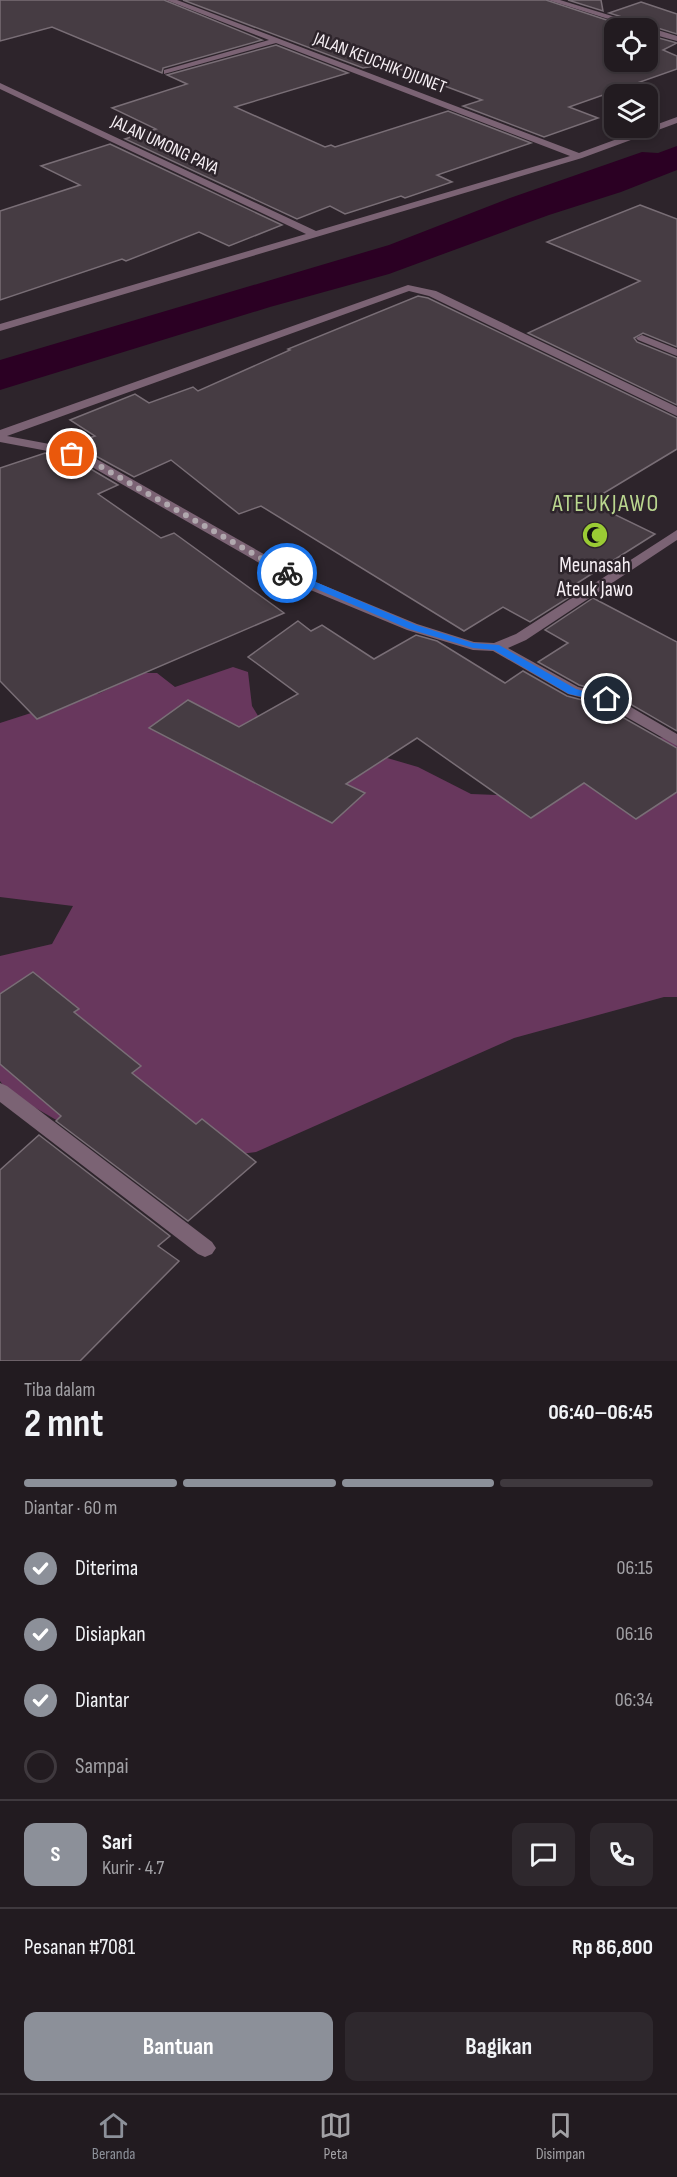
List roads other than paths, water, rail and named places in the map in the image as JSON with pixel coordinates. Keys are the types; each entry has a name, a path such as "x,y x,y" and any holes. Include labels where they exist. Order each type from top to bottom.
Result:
{"street":[{"name":"JALAN KEUCHIK DJUNET","path":"170,0 579,156"},
{"path":"552,0 611,18"},
{"path":"658,33 677,39"},
{"path":"167,72 276,41"},
{"name":"JALAN UMONG PAYA","path":"0,86 316,235"},
{"path":"0,328 579,156 677,120"},
{"path":"0,436 408,288 432,293 677,412"},
{"path":"642,338 677,353"},
{"path":"0,436 56,449 89,460 301,581 412,627 473,646 496,647 521,637 677,534"},
{"path":"496,647 573,691 607,699 677,741"},
{"path":"0,1091 205,1248"}],"place":[{"name":"Meunasah Ateuk Jawo","path":"595,535"}],"district":[{"name":"ATEUKJAWO","path":"606,503"}]}
